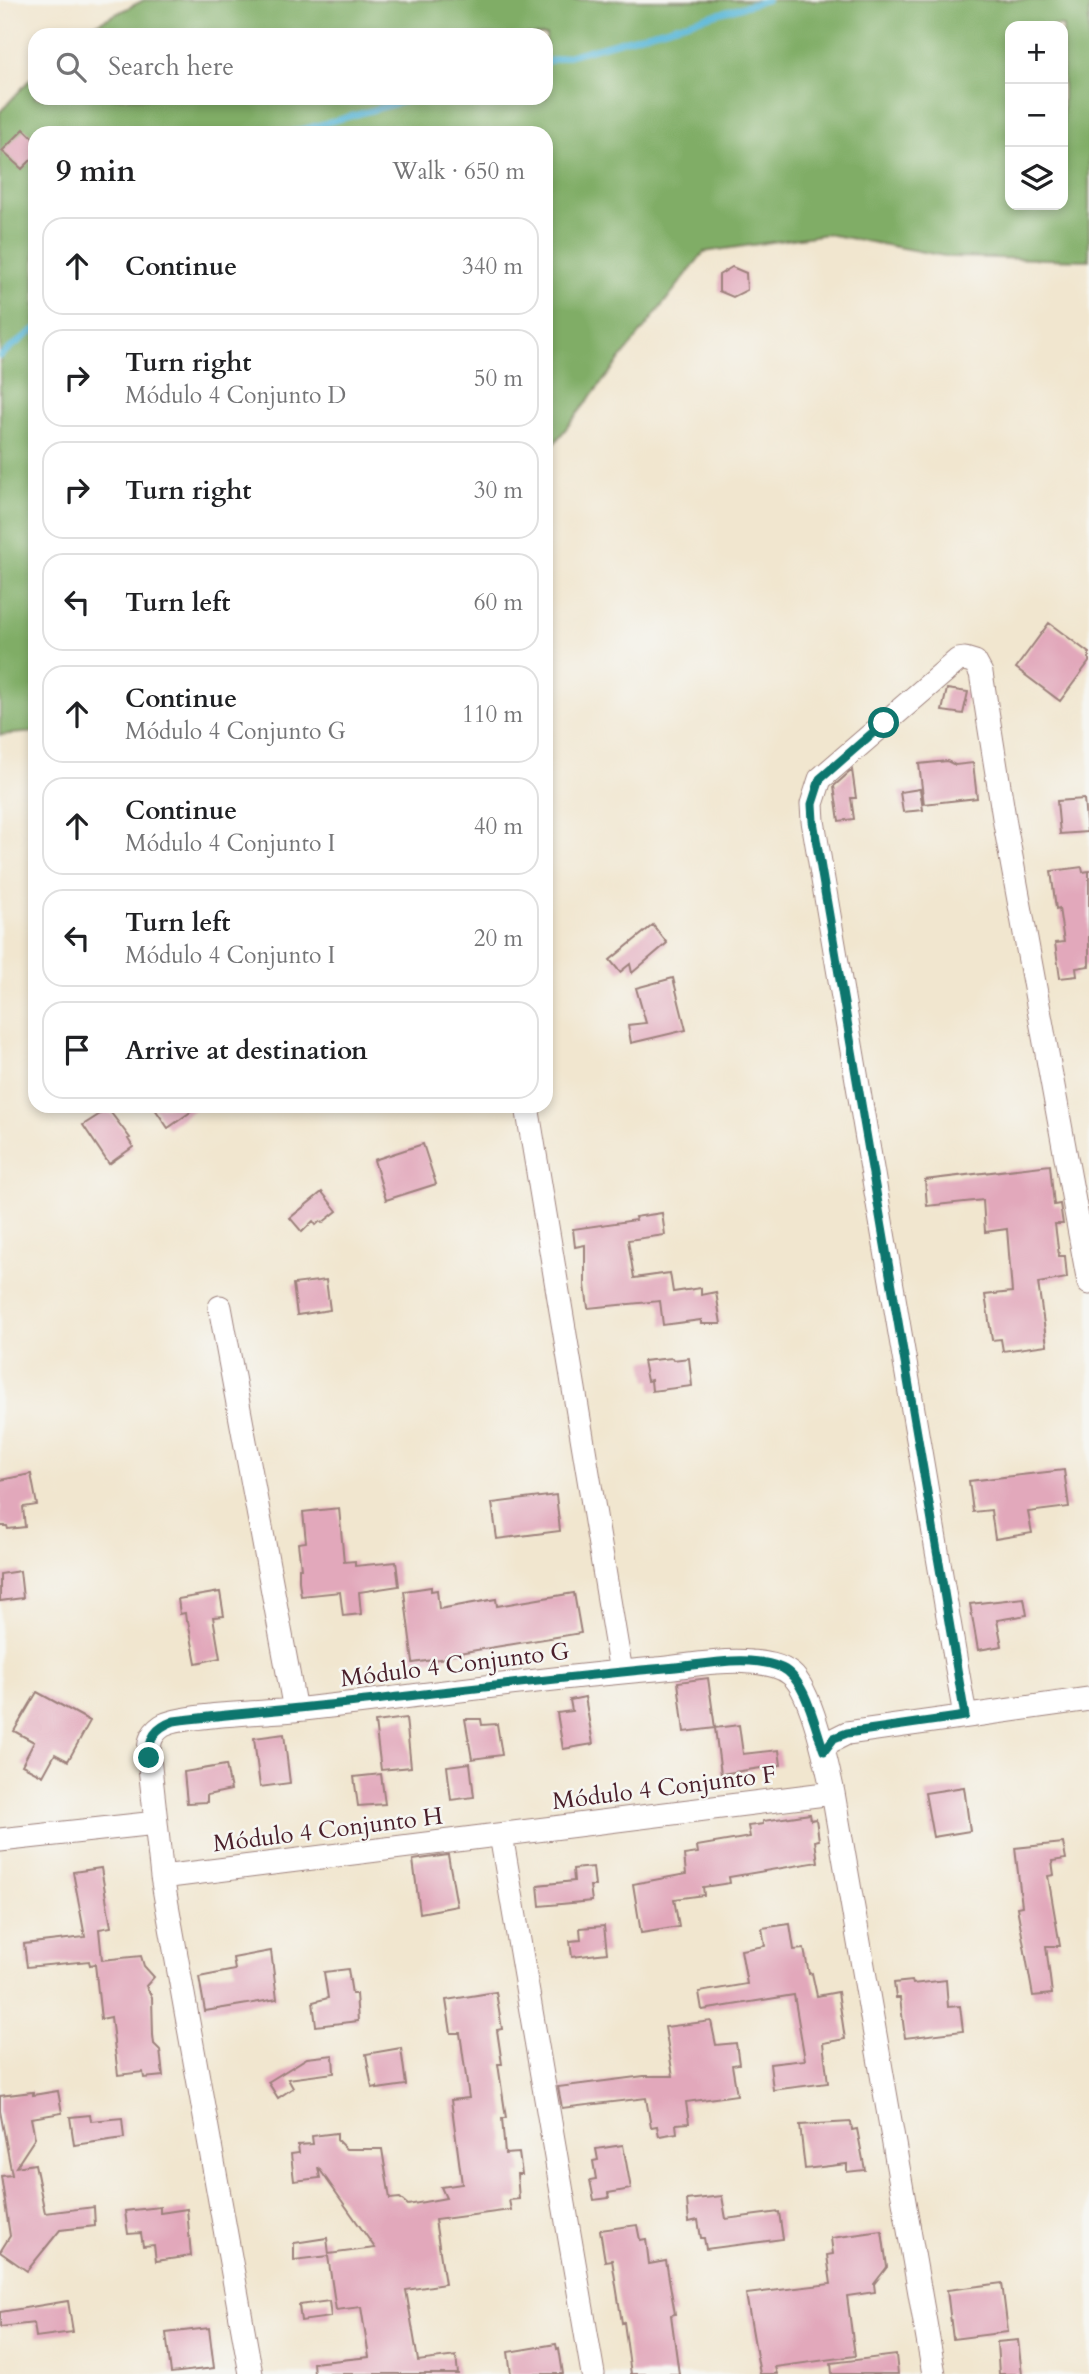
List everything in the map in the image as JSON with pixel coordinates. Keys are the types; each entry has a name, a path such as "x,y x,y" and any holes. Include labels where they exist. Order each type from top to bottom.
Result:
{"street":[{"path":"965,1716 817,849 812,804 820,779 958,660 975,662 981,673 1005,824 1089,1283"},
{"path":"528,1113 621,1672"},
{"path":"220,1307 295,1710"},
{"name":"Módulo 4 Conjunto G","path":"156,1823 149,1742 153,1733 174,1721 295,1710 621,1672 748,1661 784,1669 802,1689 824,1751 833,1793 934,2374"},
{"path":"824,1751 834,1738 847,1733 1089,1699"},
{"name":"Módulo 4 Conjunto F","path":"501,1835 833,1793"},
{"path":"0,1840 156,1823 162,1877 251,2374"},
{"path":"501,1835 593,2374"},
{"name":"Módulo 4 Conjunto H","path":"162,1877 501,1835"}],"green space":[{"path":"144,0 1089,0 1089,260 950,257 827,234 704,252 553,445 553,126 28,126 28,733 0,735 0,112 28,82 28,105 553,105 553,28 88,28"}],"building":[{"path":"24,129 28,133 28,163 22,169 2,151"},
{"path":"732,267 746,273 747,290 733,297 719,291 719,275"},
{"path":"1049,623 1089,653 1089,662 1060,701 1016,668"},
{"path":"947,689 968,692 963,714 942,711"},
{"path":"947,761 955,765 973,763 977,798 924,804 919,764"},
{"path":"852,770 856,798 851,798 854,819 839,821 834,786"},
{"path":"920,789 923,810 903,812 900,792"},
{"path":"1084,799 1087,832 1060,834 1057,801"},
{"path":"1082,867 1083,872 1089,871 1089,966 1076,968 1077,976 1060,978 1055,943 1064,942 1051,871"},
{"path":"653,925 667,943 632,973 630,964 620,972 610,960"},
{"path":"673,978 686,1030 631,1043 628,1025 646,1023 636,988"},
{"path":"102,1113 111,1113 130,1138 128,1139 133,1147 109,1164 83,1125"},
{"path":"158,1113 189,1113 168,1128"},
{"path":"423,1144 436,1184 386,1200 374,1160"},
{"path":"1050,1165 1054,1205 1060,1204 1063,1224 1055,1224 1059,1256 1065,1256 1067,1278 1038,1283 1047,1345 1003,1351 1001,1339 992,1340 985,1295 1012,1292 1007,1229 985,1232 983,1200 927,1206 925,1180"},
{"path":"322,1192 337,1211 322,1223 320,1221 316,1225 313,1221 302,1232 290,1218"},
{"path":"662,1213 665,1235 628,1240 634,1278 670,1273 673,1292 701,1288 701,1295 716,1292 721,1324 701,1324 701,1320 663,1325 660,1301 588,1308 585,1245 575,1247 573,1229 636,1220 635,1217"},
{"path":"326,1280 330,1310 297,1315 293,1284"},
{"path":"689,1358 692,1386 652,1391 651,1380 647,1381 643,1361"},
{"path":"1064,1470 1069,1507 1028,1512 1032,1533 995,1539 991,1510 973,1512 969,1481"},
{"path":"31,1474 37,1505 23,1507 25,1527 8,1529 7,1526 0,1526 0,1480"},
{"path":"556,1495 560,1531 497,1539 492,1503"},
{"path":"339,1508 344,1562 355,1561 355,1566 396,1562 399,1586 359,1592 361,1614 343,1616 340,1592 301,1596 298,1543 306,1542 303,1512"},
{"path":"20,1571 23,1598 0,1601 0,1574"},
{"path":"431,1587 431,1591 437,1590 439,1609 496,1599 497,1606 574,1593 581,1633 413,1663 404,1591"},
{"path":"220,1592 224,1616 213,1617 220,1658 196,1663 188,1621 185,1613 180,1614 178,1599"},
{"path":"1024,1598 1027,1615 997,1620 1002,1646 978,1650 970,1604"},
{"path":"708,1678 715,1728 684,1732 678,1682"},
{"path":"37,1692 90,1721 68,1761 55,1754 43,1776 22,1765 34,1742 14,1731"},
{"path":"585,1697 593,1744 563,1749 557,1713 572,1711 570,1700"},
{"path":"406,1718 411,1767 381,1770 375,1722"},
{"path":"465,1719 481,1719 482,1725 497,1724 502,1755 472,1759"},
{"path":"739,1725 743,1754 779,1750 781,1765 721,1774 715,1728"},
{"path":"284,1734 290,1783 260,1787 254,1738"},
{"path":"470,1763 474,1797 451,1800 447,1766"},
{"path":"226,1765 231,1790 207,1795 207,1802 187,1803 184,1772"},
{"path":"381,1774 385,1804 358,1806 354,1777"},
{"path":"964,1787 970,1831 933,1837 925,1793"},
{"path":"810,1814 811,1820 816,1819 818,1862 729,1877 730,1883 703,1887 704,1895 674,1899 679,1927 641,1933 633,1884 686,1874 684,1855 698,1853 697,1846 750,1837 748,1826 763,1824 763,1821"},
{"path":"1063,1843 1066,1859 1052,1861 1054,1875 1048,1876 1060,1946 1046,1946 1052,1994 1033,1996 1017,1907 1022,1906 1015,1848"},
{"path":"448,1855 457,1906 420,1913 413,1860"},
{"path":"593,1867 595,1886 590,1886 592,1901 540,1906 538,1885 574,1881 573,1869"},
{"path":"101,1868 111,1927 99,1929 102,1960 141,1956 144,1966 154,1977 146,1986 152,1997 154,2044 160,2050 163,2076 144,2078 143,2072 118,2075 111,2017 101,2019 95,1964 90,1965 89,1961 27,1967 24,1944 85,1937 73,1872"},
{"path":"790,1924 794,1950 804,1949 817,1996 838,1992 845,2039 823,2043 828,2083 773,2090 770,2064 805,2060 794,1995 702,2010 699,1992 747,1984 741,1950 765,1946 762,1928"},
{"path":"604,1926 607,1953 572,1957 570,1941 581,1940 580,1928"},
{"path":"271,1951 277,1999 205,2011 199,1977 235,1970 233,1958"},
{"path":"348,1969 352,1994 356,1994 358,2021 316,2026 313,2002 328,1998 324,1972"},
{"path":"946,1980 948,2007 960,2006 963,2031 905,2038 900,1998 896,1998 894,1983"},
{"path":"496,1992 502,2029 497,2030 502,2064 498,2064 506,2118 502,2118 505,2154 519,2153 522,2174 517,2174 519,2199 509,2200 511,2210 435,2220 445,2284 406,2290 418,2361 456,2356 458,2374 314,2374 313,2363 369,2357 361,2307 336,2310 328,2256 294,2260 294,2243 327,2238 329,2254 375,2248 318,2167 320,2178 294,2181 291,2154 299,2153 298,2145 313,2144 312,2136 337,2133 337,2140 346,2149 382,2149 390,2199 400,2198 408,2205 446,2198 441,2187 462,2184 451,2100 469,2098 460,2033 451,2033 446,2000"},
{"path":"711,2021 716,2045 736,2043 739,2064 732,2065 737,2095 686,2102 689,2123 676,2124 677,2133 659,2136 657,2126 651,2127 646,2098 562,2108 558,2087 644,2076 673,2076 665,2027"},
{"path":"401,2048 406,2085 372,2088 366,2054"},
{"path":"333,2055 334,2073 288,2079 293,2088 278,2098 268,2082 307,2058"},
{"path":"58,2091 62,2113 31,2118 35,2138 16,2167 35,2164 45,2213 94,2207 95,2226 60,2230 27,2271 0,2252 10,2236 1,2176 12,2175 0,2111 0,2096"},
{"path":"90,2115 91,2121 122,2118 124,2138 74,2145 70,2117"},
{"path":"851,2122 852,2130 857,2129 865,2170 847,2172 847,2164 805,2169 800,2125"},
{"path":"623,2145 631,2189 608,2193 609,2198 594,2200 590,2180 596,2179 593,2161 598,2160 596,2149"},
{"path":"722,2196 726,2219 779,2212 783,2239 706,2249 698,2220 689,2222 687,2200"},
{"path":"160,2207 160,2213 187,2209 191,2256 156,2261 154,2245 143,2246 141,2233 128,2234 125,2211"},
{"path":"637,2225 640,2240 646,2239 649,2264 666,2261 675,2314 671,2315 679,2374 631,2374 612,2260 605,2261 600,2230"},
{"path":"882,2231 887,2267 874,2284 875,2292 847,2296 855,2356 775,2367 777,2374 760,2374 746,2294 831,2284 827,2255 833,2254 831,2238"},
{"path":"1002,2283 1008,2332 953,2339 947,2290"},
{"path":"68,2301 73,2332 36,2337 34,2323 0,2327 0,2312"},
{"path":"329,2301 331,2317 301,2321 299,2305"},
{"path":"209,2328 214,2368 171,2373 166,2333"},
{"path":"1018,2340 1022,2374 999,2374 997,2342"},
{"path":"556,2344 563,2374 511,2374 508,2352"},
{"path":"896,2355 898,2374 832,2374 831,2363"}],"waterway":[{"path":"553,60 767,0"},
{"path":"315,126 391,105"},
{"path":"0,356 28,334"}],"route":[{"path":"149,1758 149,1742 153,1733 174,1721 295,1710 621,1672 748,1661 784,1669 798,1681 824,1751 834,1738 847,1733 965,1716 813,821 812,804 820,779 884,723"}]}
